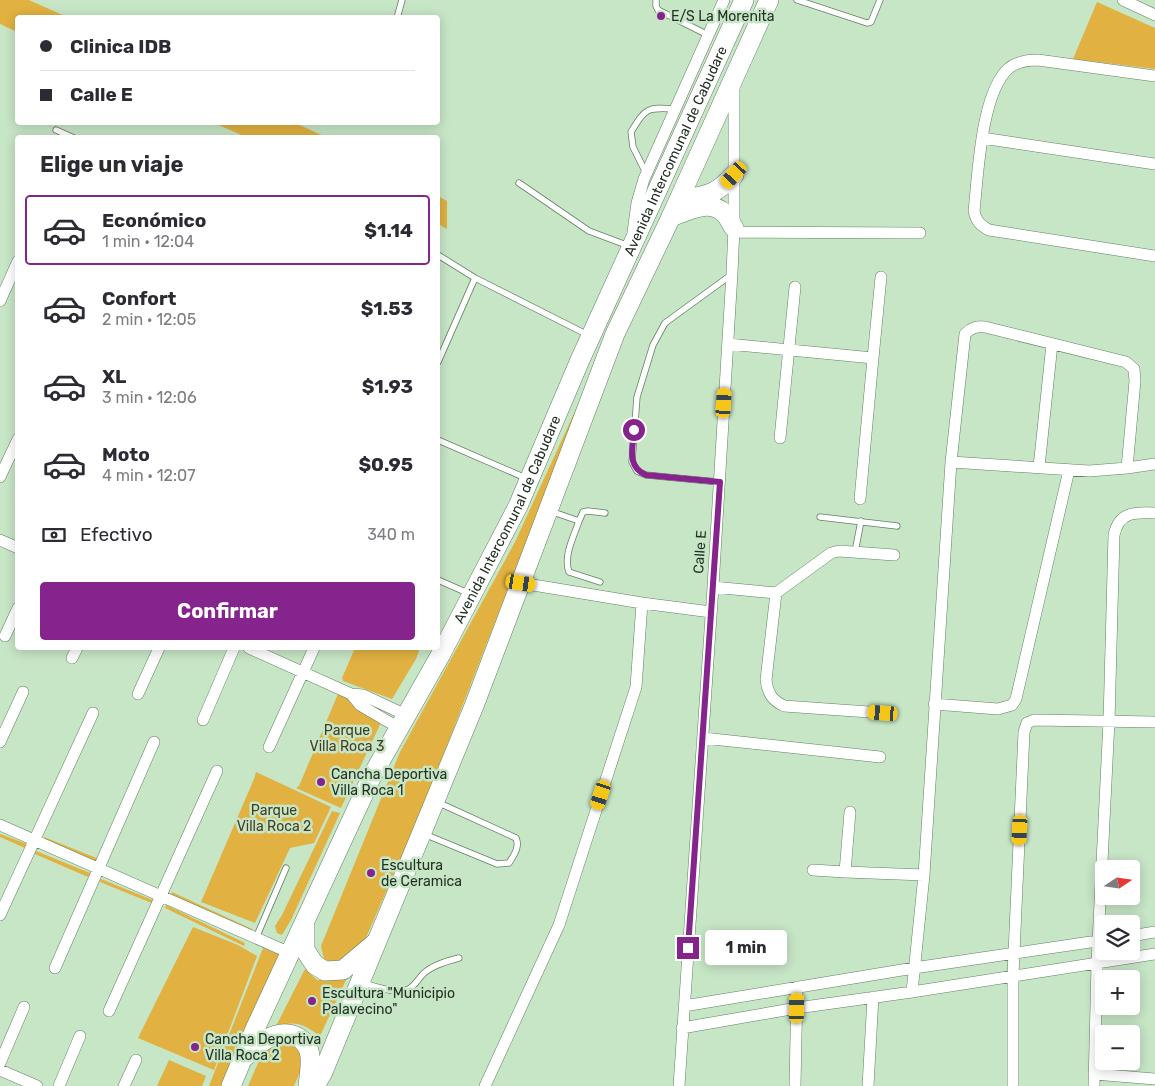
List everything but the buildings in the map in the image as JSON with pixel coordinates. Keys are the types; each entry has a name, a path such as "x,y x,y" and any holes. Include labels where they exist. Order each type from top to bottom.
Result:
{"highway":[{"name":"Avenida Intercomunal de Cabudare","path":"231,1086 372,776 472,595 518,506 630,248 717,35 744,0"},
{"name":"Avenida Intercomunal de Cabudare","path":"315,1086 324,1072 474,706 615,334 680,199 769,0"},
{"path":"680,199 712,194 726,184 734,175"},
{"path":"671,218 703,206 715,208 725,214 734,230"},
{"path":"305,921 305,950 314,965 325,972 343,970 378,940"},
{"path":"242,1059 266,1039 280,1033 295,1035 304,1042 309,1051 308,1086"}],"street":[{"path":"717,35 724,0"},
{"path":"630,248 637,203 646,174 675,109 717,35 729,0"},
{"path":"1123,0 1155,15"},
{"path":"1155,76 1038,60 1020,62 1010,67 1002,76 988,107 982,138 974,211 976,219 982,226 998,232 1155,256"},
{"name":"Calle E","path":"679,1086 720,482 732,273 734,230 734,78"},
{"path":"982,138 1155,164"},
{"path":"734,230 920,233"},
{"path":"0,301 15,268"},
{"path":"860,499 881,277"},
{"path":"780,438 790,350 794,287"},
{"path":"912,992 924,875 951,462 965,334 971,328 985,327 1126,362 1134,369 1135,381 1127,468"},
{"path":"728,344 874,358"},
{"path":"1039,468 1052,344"},
{"path":"0,477 15,445"},
{"path":"951,462 1089,471 1155,464"},
{"path":"934,704 998,709 1012,705 1016,699 1069,470"},
{"path":"1102,915 1114,535 1116,526 1121,519 1130,514 1139,512 1155,513"},
{"path":"0,540 15,547"},
{"path":"713,587 776,593 831,553 839,551 894,555"},
{"path":"521,583 642,603 711,612"},
{"path":"776,593 766,680 768,691 774,701 784,706 883,713"},
{"path":"485,1086 559,925 636,686 642,603"},
{"path":"5,636 15,614"},
{"path":"138,694 158,650"},
{"path":"202,720 233,650"},
{"path":"253,650 351,694 363,695 402,722"},
{"path":"270,748 313,650"},
{"path":"0,742 22,692"},
{"path":"0,915 93,713"},
{"path":"1013,1086 1013,975 1024,732 1027,723 1034,720 1155,722"},
{"path":"702,738 880,757"},
{"path":"55,968 154,742"},
{"path":"109,1010 217,772"},
{"path":"845,872 850,812"},
{"path":"0,824 290,953"},
{"path":"813,870 924,875"},
{"path":"1140,934 1155,932"},
{"path":"684,1006 914,968 1095,942"},
{"path":"682,1028 797,1008 1155,954"},
{"path":"1098,962 1094,1080 1155,1078"},
{"path":"795,1086 797,988"},
{"path":"868,1086 873,997"},
{"path":"0,1063 24,1008"},
{"path":"59,1086 80,1036"},
{"path":"124,1086 136,1060"},
{"path":"0,1070 37,1086"}],"lane":[{"path":"398,15 402,0"},
{"path":"656,0 658,10 717,35"},
{"path":"797,0 866,23 871,22 873,19 880,0"},
{"path":"646,174 633,147 631,132 647,110 655,108 675,109"},
{"path":"56,130 67,135"},
{"path":"519,182 589,231 630,248"},
{"path":"440,257 474,278 591,336"},
{"path":"720,482 646,475 637,471 632,462 637,397 653,345 665,323 732,273"},
{"path":"440,357 474,278"},
{"path":"440,441 530,480"},
{"path":"548,510 578,521"},
{"path":"600,582 569,572 566,564 578,521 583,512 588,510 605,513"},
{"path":"820,517 896,526"},
{"path":"855,552 861,521"},
{"path":"440,581 472,595"},
{"path":"422,833 497,864 509,863 516,852 518,841 516,838 436,801"},
{"path":"256,938 286,868"},
{"path":"361,983 386,990 406,990 414,985 424,972 442,962 459,958"}],"green space":[{"path":"0,0 29,0 63,15 15,15 15,31 0,24"},
{"path":"1097,2 1155,28 1155,69 1073,59"},
{"path":"219,125 299,125 322,135 241,135"},
{"path":"440,197 447,201 447,229 440,225"},
{"path":"587,385 425,802 365,940 348,960 333,963 324,959 321,946 400,752 515,542"},
{"name":"Parque Villa Roca 3","path":"354,650 419,650 416,659 392,699 343,681 342,678"},
{"name":"Parque Villa Roca 3","path":"338,694 385,714 341,808 296,788 299,786"},
{"name":"Parque Villa Roca 2","path":"256,772 331,807 314,843 290,848 255,923 201,902"},
{"path":"332,811 340,813 291,920 282,935 277,933 275,926"},
{"path":"0,834 27,844 25,848 0,837"},
{"path":"44,837 99,859 97,862 43,840"},
{"path":"36,851 90,873 88,877 35,854"},
{"path":"101,879 155,901 154,904 100,882"},
{"path":"172,892 252,929 251,932 171,895"},
{"path":"166,905 245,943 244,946 165,908"},
{"path":"193,927 238,945 257,956 214,1070 138,1038"},
{"path":"263,948 280,955 222,1086 209,1086"},
{"path":"305,969 317,980 346,980 320,1036 299,1024 276,1026"},
{"path":"278,1040 297,1041 305,1061 294,1086 248,1086 264,1049"},
{"path":"169,1060 206,1076 202,1086 157,1086"}],"place":[{"name":"E/S La Morenita","path":"661,16"},
{"name":"Cancha Deportiva Villa Roca 1","path":"321,782"},
{"name":"Escultura de Ceramica","path":"371,873"},
{"name":"Escultura \"Municipio Palavecino\"","path":"312,1001"},
{"name":"Cancha Deportiva Villa Roca 2","path":"195,1047"}],"route":[{"path":"634,430 632,462 637,471 646,475 720,482 688,948"}]}
